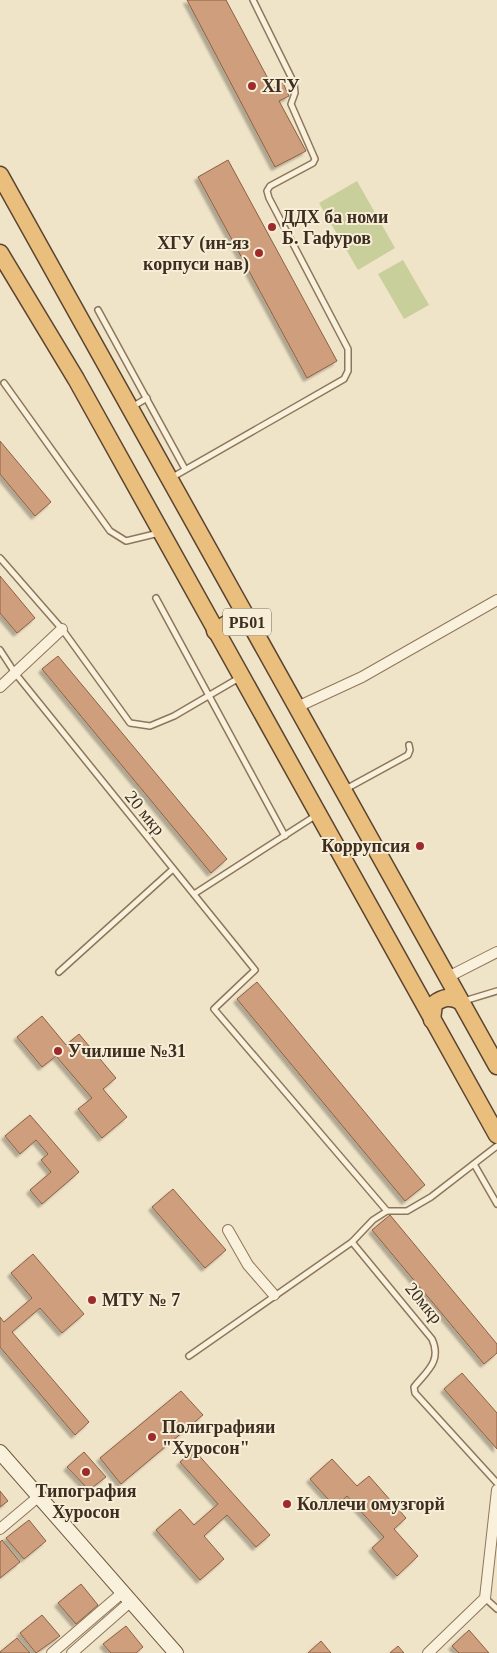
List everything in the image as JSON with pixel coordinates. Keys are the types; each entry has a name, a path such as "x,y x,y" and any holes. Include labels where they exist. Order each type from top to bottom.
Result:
{"highway":[{"name":"РБ01","path":"0,175 446,978 497,1066"},
{"name":"РБ01","path":"0,253 76,379 497,1135"},
{"path":"216,631 243,614"},
{"path":"417,992 426,996 434,996 443,988 446,978"},
{"path":"432,1020 434,1004 440,999 448,997 460,1002"}],"main road":[{"path":"0,1452 176,1653"}],"street":[{"path":"296,708 362,676 497,600"},
{"path":"0,687 62,629"},
{"path":"446,978 497,952"},
{"path":"228,1230 248,1264 274,1295"},
{"path":"428,1653 485,1598 497,1490"},
{"path":"0,1529 38,1497"},
{"path":"52,1653 126,1597"},
{"path":"72,1653 126,1597"}],"lane":[{"path":"168,479 344,379 348,371 348,349 267,191 270,186 313,163 315,159 292,104 294,83 253,0"},
{"path":"98,310 186,469"},
{"path":"4,383 110,531 126,541 161,533"},
{"path":"129,409 146,398"},
{"path":"0,558 62,629 130,723 150,726 174,716 242,677"},
{"path":"156,598 211,695 285,836"},
{"path":"0,650 15,673"},
{"name":"20 мкр","path":"15,673 255,970 214,1009 387,1211"},
{"path":"342,791 408,755 409,745"},
{"path":"194,894 318,815"},
{"path":"59,972 173,870"},
{"path":"460,1002 497,991"},
{"path":"189,1356 274,1295 289,1288 352,1242 373,1220 387,1211 407,1211 431,1196 497,1146"},
{"path":"474,1164 497,1204"},
{"name":"20мкр","path":"352,1242 432,1339 437,1350 436,1359 414,1388 415,1393 497,1483"},
{"path":"485,1598 497,1609"}],"green space":[{"path":"357,181 395,248 358,270 319,203"},
{"path":"403,260 429,305 404,319 378,274"}],"building":[{"name":"ХГУ","path":"187,0 226,0 273,88 283,83 289,96 279,101 306,151 275,167"},
{"name":"ХГУ (ин-яз корпуси нав)","path":"228,160 337,361 307,378 198,177"},
{"path":"0,441 51,502 35,516 0,474"},
{"path":"0,576 35,618 17,633 0,613"},
{"path":"58,656 227,859 211,873 42,669"},
{"path":"257,982 425,1185 405,1201 237,999"},
{"path":"42,1016 66,1045 79,1034 116,1078 103,1089 127,1117 102,1138 78,1109 92,1098 56,1056 42,1067 17,1037"},
{"path":"30,1115 79,1172 42,1204 30,1190 51,1172 41,1160 48,1154 36,1140 20,1154 5,1136"},
{"path":"173,1189 226,1250 205,1268 152,1207"},
{"path":"390,1215 497,1344 497,1353 484,1364 372,1230"},
{"path":"33,1254 84,1314 62,1333 40,1308 12,1332 89,1422 75,1435 0,1347 0,1317 4,1322 32,1298 11,1273"},
{"path":"462,1373 497,1413 497,1449 444,1389"},
{"name":"Полиграфияи \"Хуросон\"","path":"181,1391 203,1415 121,1484 100,1458"},
{"path":"194,1450 270,1535 256,1547 227,1515 204,1536 224,1559 200,1580 156,1530 180,1509 194,1525 218,1504 180,1462"},
{"name":"Типография Хуросон","path":"84,1452 106,1477 89,1490 67,1467"},
{"path":"332,1459 357,1486 369,1476 406,1518 394,1529 418,1556 397,1576 372,1548 384,1537 347,1496 335,1507 310,1479"},
{"path":"0,1491 8,1501 0,1507"},
{"path":"29,1520 46,1541 24,1559 6,1538"},
{"path":"2,1540 20,1562 0,1578 0,1542"},
{"path":"81,1584 98,1605 76,1624 58,1603"},
{"path":"42,1615 60,1636 36,1653 20,1633"},
{"path":"126,1626 143,1647 136,1653 111,1653 103,1644"},
{"path":"469,1630 489,1653 459,1653 452,1646"},
{"path":"17,1638 30,1653 0,1653 0,1652"},
{"path":"321,1641 331,1653 308,1653"},
{"path":"398,1646 404,1653 390,1653"}],"place":[{"name":"ХГУ","path":"252,86"},
{"name":"ДДХ ба номи Б. Гафуров","path":"272,227"},
{"name":"ХГУ (ин-яз корпуси нав)","path":"259,253"},
{"name":"Коррупсия","path":"420,846"},
{"name":"Училише №31","path":"58,1051"},
{"name":"МТУ № 7","path":"92,1300"},
{"name":"Полиграфияи \"Хуросон\"","path":"152,1437"},
{"name":"Типография Хуросон","path":"86,1472"},
{"name":"Коллечи омузгорй","path":"287,1504"}]}
